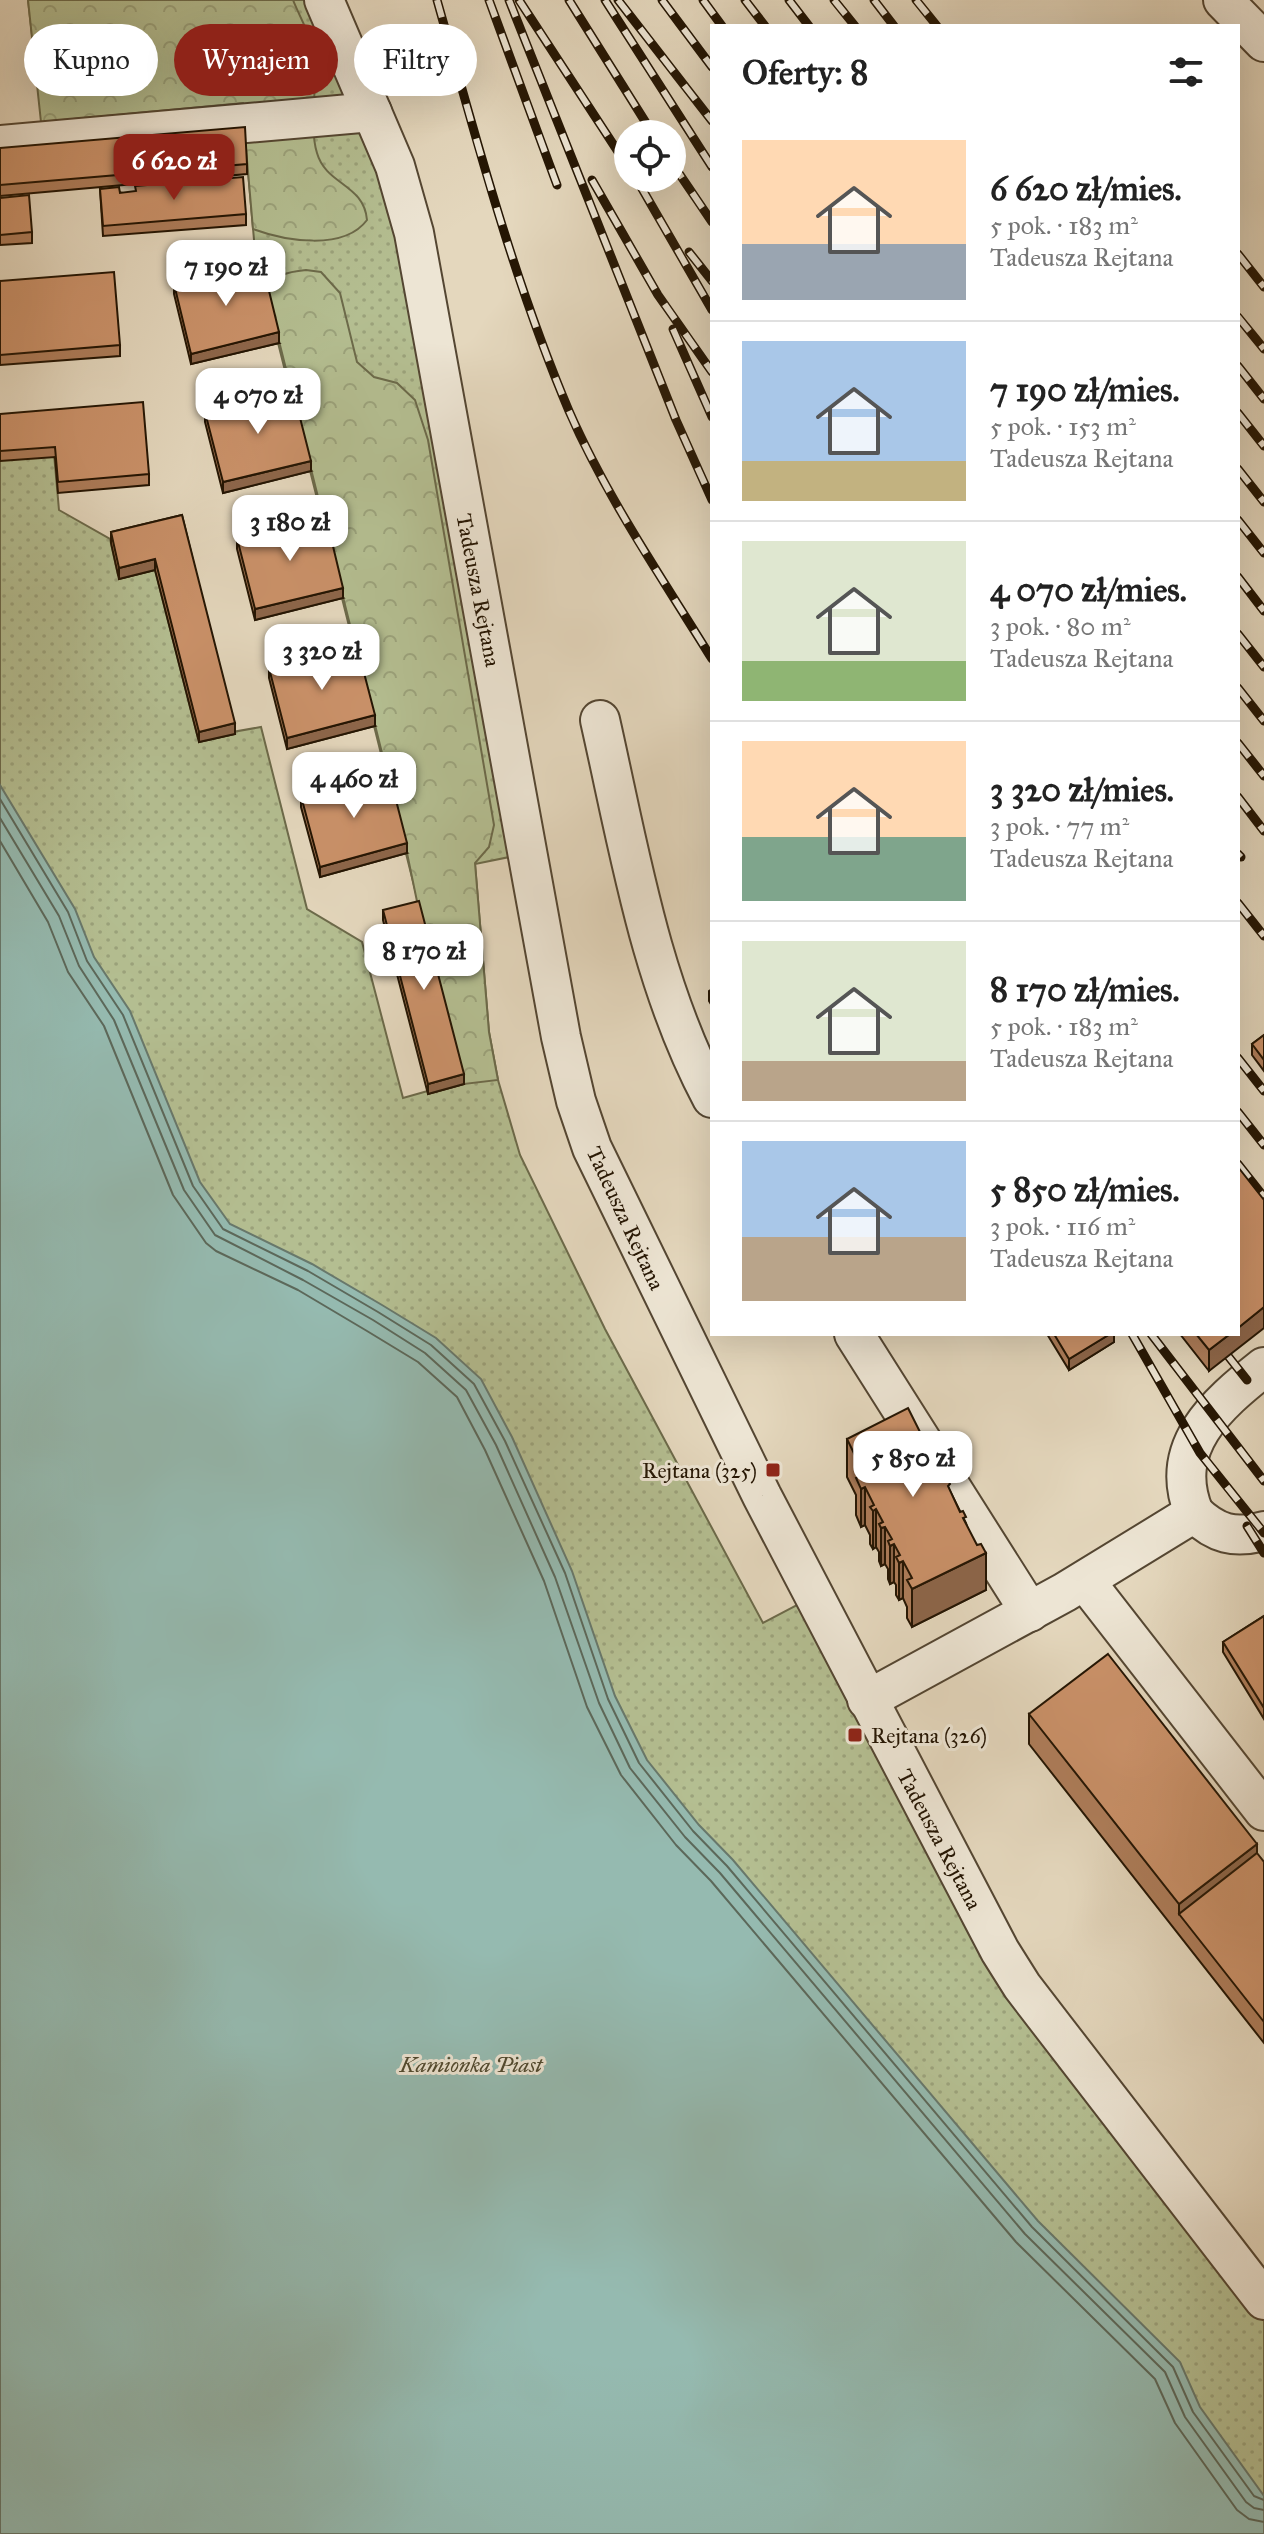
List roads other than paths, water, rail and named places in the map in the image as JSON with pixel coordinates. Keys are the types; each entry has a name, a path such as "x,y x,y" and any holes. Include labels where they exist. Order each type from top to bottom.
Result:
{"street":[{"name":"Tadeusza Rejtana","path":"324,0 395,166 414,233 561,1037 584,1125 636,1242 970,1897 1022,1986 1264,2300"},
{"path":"1223,0 1264,42"},
{"path":"0,145 372,112"},
{"path":"600,720 636,881 660,969 692,1060 710,1094"},
{"path":"855,1336 1030,1612"},
{"path":"1264,1367 1224,1399 1193,1442 1185,1466 1187,1496 1194,1513 1210,1528 1241,1536 1264,1531"},
{"path":"867,1700 1085,1581 1194,1513"},
{"path":"1085,1581 1264,1811"}],"water":[{"name":"Kamionka Piast","path":"0,785 75,909 94,957 130,1011 200,1182 230,1224 312,1264 436,1338 481,1379 512,1437 572,1571 615,1696 647,1760 1038,2221 1180,2362 1200,2407 1264,2496 1264,2534 0,2534"}],"railway":[{"path":"437,0 513,259 569,411 618,506 710,656"},
{"path":"489,0 557,185"},
{"path":"509,0 676,420 710,496"},
{"path":"519,0 614,146"},
{"path":"569,0 644,120"},
{"path":"605,0 710,164"},
{"path":"618,0 710,118"},
{"path":"662,0 710,64"},
{"path":"703,0 721,24"},
{"path":"745,0 763,24"},
{"path":"789,0 807,24"},
{"path":"834,0 853,24"},
{"path":"874,0 892,24"},
{"path":"916,0 935,24"},
{"path":"592,180 658,295 710,369"},
{"path":"686,184 710,219"},
{"path":"644,192 710,307"},
{"path":"689,252 710,278"},
{"path":"1240,257 1264,287"},
{"path":"1240,319 1264,349"},
{"path":"673,329 710,412"},
{"path":"1240,369 1264,399"},
{"path":"1240,416 1264,446"},
{"path":"1240,472 1264,502"},
{"path":"1240,523 1264,553"},
{"path":"1240,580 1264,611"},
{"path":"1240,637 1264,667"},
{"path":"1240,691 1264,721"},
{"path":"1240,746 1264,776"},
{"path":"1240,800 1264,831"},
{"path":"1240,906 1264,936"},
{"path":"1240,1061 1264,1091"},
{"path":"1240,1115 1264,1145"},
{"path":"1240,1167 1264,1197"},
{"path":"1133,1336 1200,1453 1264,1533"},
{"path":"1153,1336 1264,1481"},
{"path":"1228,1356 1247,1380"},
{"path":"1247,1526 1264,1553"}],"place":[{"name":"Rejtana (325)","path":"773,1470"},
{"name":"Rejtana (326)","path":"855,1735"}]}
